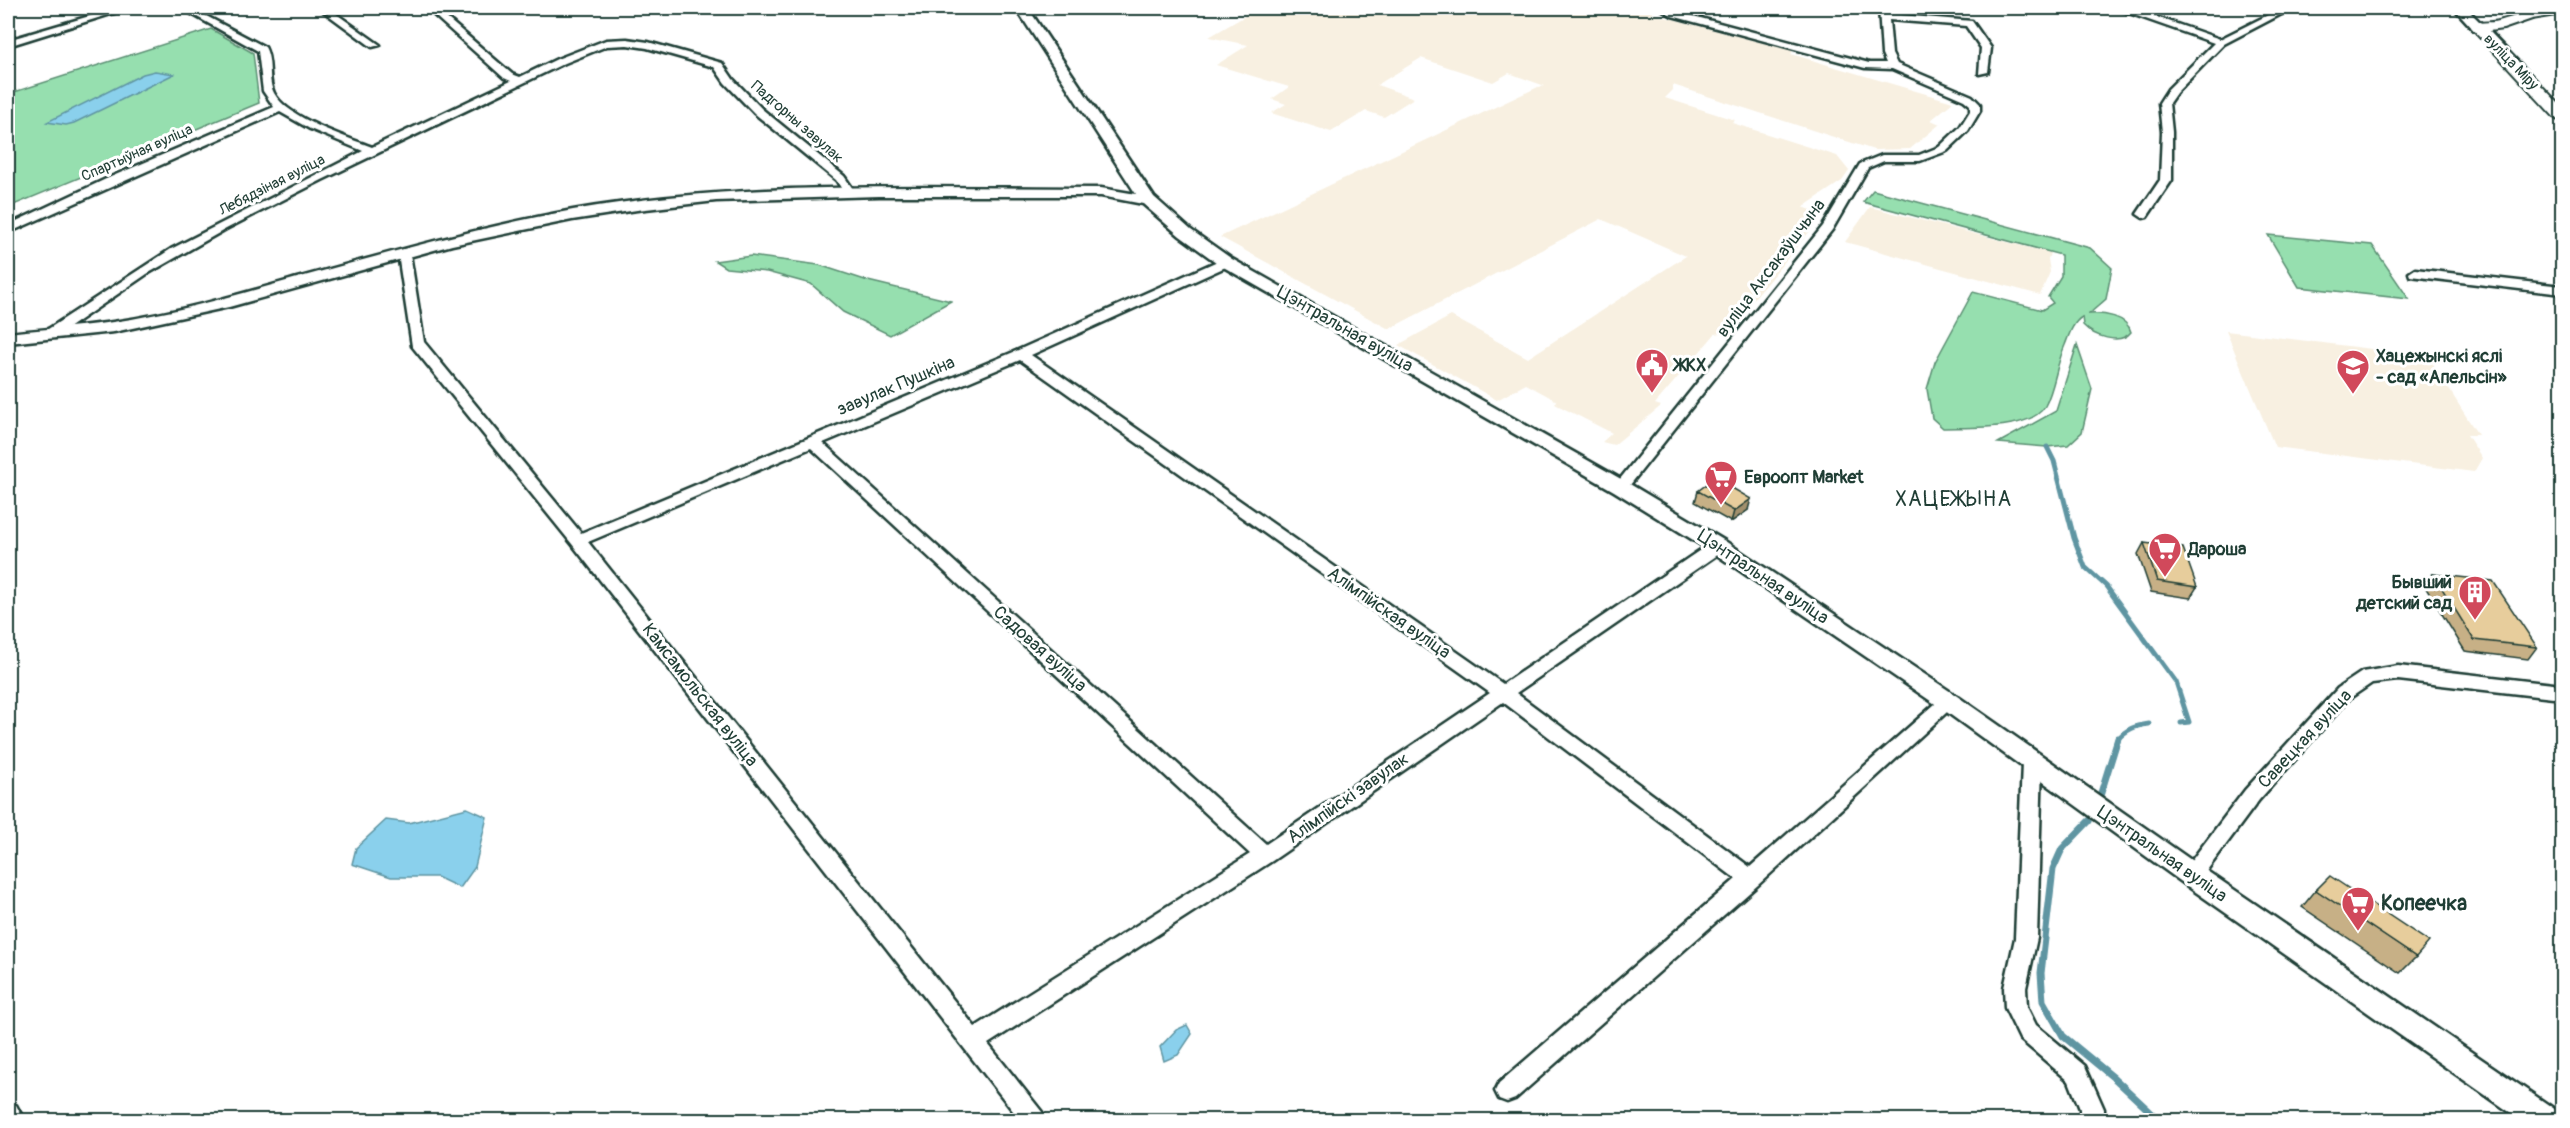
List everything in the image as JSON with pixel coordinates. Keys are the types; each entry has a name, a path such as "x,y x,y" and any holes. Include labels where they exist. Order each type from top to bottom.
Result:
{"main road":[{"path":"2478,27 2499,26 2530,15 2562,10"},
{"name":"вуліца Міру","path":"2478,27 2562,117"}],"street":[{"path":"8,43 125,8"},
{"path":"185,8 262,50 266,60 268,92 280,108 320,130 373,151"},
{"path":"323,8 375,45"},
{"path":"430,8 508,76 520,81"},
{"name":"Цэнтральная вуліца","path":"1022,8 1148,200 1175,226 1226,262 1621,487 1718,546 1949,702 2032,763 2545,1120"},
{"path":"1665,8 1869,66 1893,66 1887,54 1884,12 1969,22 1986,48 1983,72"},
{"path":"2123,8 2221,42"},
{"path":"2143,214 2166,180 2168,132 2164,104 2172,91 2221,42 2288,8"},
{"name":"вуліца Міру","path":"2460,8 2478,27"},
{"name":"Лебядзіная вуліца","path":"50,334 174,252 373,151 590,49 606,43 627,42 648,45 710,61 718,65 724,76"},
{"name":"вуліца Аксакаўшчына","path":"1621,487 1828,227 1864,166 1882,158 1920,158 1943,149 1964,129 1975,111 1975,104 1968,98 1893,66"},
{"name":"Падгорны завулак","path":"724,76 759,113 840,178 849,192"},
{"name":"Спартыўная вуліца","path":"8,229 120,176 280,108"},
{"path":"8,338 114,327 206,307 483,234 572,215 637,205 716,197 849,192 1101,192 1148,200"},
{"name":"Камсамольская вуліца","path":"404,254 417,343 578,540 1034,1120"},
{"name":"завулак Пушкіна","path":"578,540 1021,354 1226,262"},
{"path":"2415,273 2562,290"},
{"name":"Алімпійская вуліца","path":"1021,354 1502,692 1751,879"},
{"name":"Садовая вуліца","path":"814,442 1265,855"},
{"name":"Алімпійскі завулак","path":"973,1041 1265,855 1718,546"},
{"name":"Савецкая вуліца","path":"2192,875 2252,795 2344,693 2368,677 2398,673 2562,692"},
{"path":"1507,1091 1751,879 1949,702"},
{"path":"2032,763 2026,939 2015,988 2016,1008 2028,1032 2077,1074 2091,1109 2092,1120"},
{"path":"8,1113 12,1120"}],"shaded area":[{"path":"1259,8 1657,8 1650,13 1793,51 1791,54 1953,102 1931,120 1940,124 1910,149 1874,150 1673,85 1673,90 1665,98 1735,120 1732,123 1837,156 1849,171 1842,181 1803,207 1817,212 1806,223 1810,231 1726,332 1715,334 1655,404 1661,406 1614,445 1602,442 1612,433 1555,404 1557,401 1526,384 1497,400 1398,345 1451,316 1528,358 1686,256 1601,219 1389,329 1220,237 1538,87 1545,86 1509,73 1493,82 1421,58 1377,85 1414,98 1384,117 1366,111 1331,132 1271,113 1286,104 1272,99 1289,87 1216,65 1248,45 1209,37"},
{"path":"1870,207 2050,253 2048,259 2050,272 2040,295 1845,242"},
{"name":"Хацежынскі яслі - сад «Апельсін»","path":"2226,331 2428,356 2478,435 2467,435 2482,458 2474,472 2275,447"}],"green space":[{"path":"211,29 253,53 259,103 9,207 8,94"},
{"path":"1873,190 2090,248 2112,268 2106,299 2089,314 2101,314 2120,319 2125,322 2131,332 2114,339 2100,336 2083,325 2082,317 2070,333 2048,399 2038,414 2013,424 1943,428 1932,418 1927,389 1935,362 1973,292 2042,310 2053,303 2048,297 2061,276 2061,255 1863,202"},
{"path":"2268,235 2372,245 2409,299 2299,287"},
{"path":"751,256 819,265 868,281 951,301 890,335 843,312 811,284 767,272 726,268 715,261"},
{"path":"2077,345 2092,389 2082,432 2068,445 2047,447 1998,443 2056,411"}],"water":[{"path":"155,71 174,74 74,123 66,125 47,122 143,74"},
{"path":"467,808 487,817 475,867 460,888 437,877 391,877 352,864 356,848 386,820 409,823"},
{"path":"1187,1025 1192,1034 1178,1055 1164,1061 1160,1047 1176,1030"}],"building":[{"path":"1715,478 1751,499 1734,511 1698,491"},
{"path":"2144,543 2183,548 2197,587 2157,581"},
{"path":"2433,574 2493,581 2537,647 2474,640"},
{"path":"2330,876 2429,942 2416,957 2316,890"}],"waterway":[{"path":"2047,447 2054,461 2074,538 2085,567 2106,586 2176,682 2189,722 2181,723"},
{"path":"2118,739 2131,729 2149,724"},
{"path":"2100,796 2118,739"},
{"path":"2089,821 2062,849 2053,869 2041,973 2043,1001 2063,1036 2114,1078 2159,1120"}],"place":[{"name":"ЖКХ","path":"1652,394"},
{"name":"Хацежынскі яслі - сад «Апельсін»","path":"2353,395"},
{"name":"Евроопт Market","path":"1721,506"},
{"name":"Дароша","path":"2165,578"},
{"name":"Бывший детский сад","path":"2475,621"},
{"name":"Копеечка","path":"2358,932"}],"district":[{"name":"ХАЦЕЖЫНА","path":"1954,499"}]}
